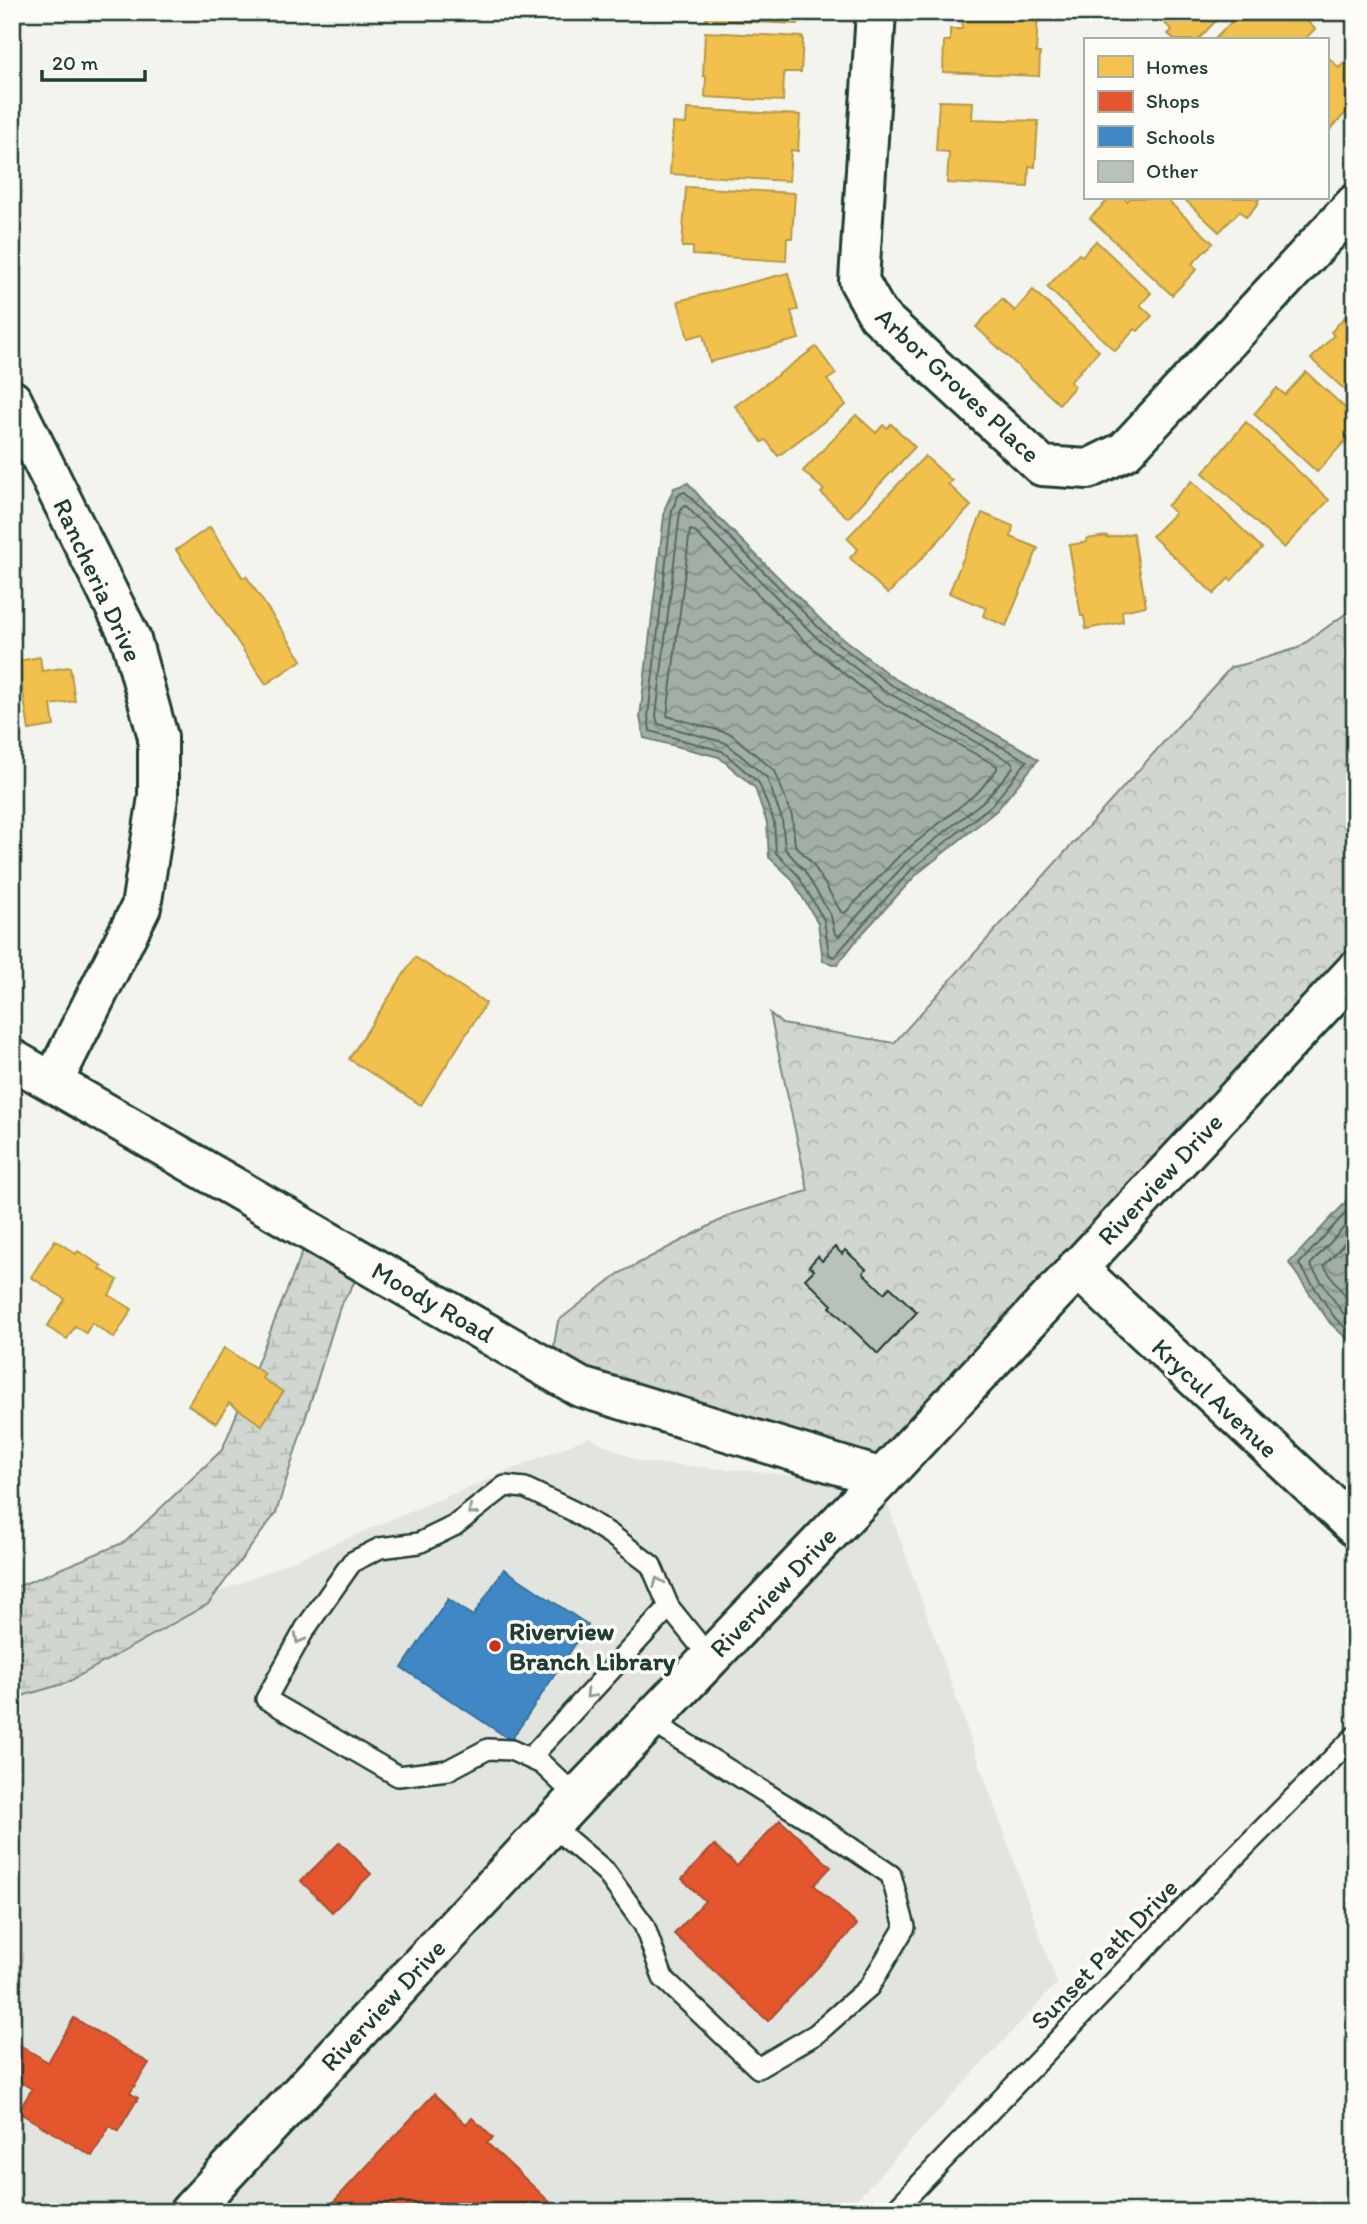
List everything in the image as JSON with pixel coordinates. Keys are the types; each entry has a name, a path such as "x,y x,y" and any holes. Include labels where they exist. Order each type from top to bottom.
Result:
{"street":[{"name":"Arbor Groves Place","path":"876,12 859,281 878,315 1042,466 1088,469 1125,451 1355,204"},
{"name":"Rancheria Drive","path":"12,400 131,639 158,737 158,797 141,907 53,1082"},
{"name":"Riverview Drive","path":"196,2209 577,1797 882,1478 1355,971"},
{"name":"Moody Road","path":"12,1059 580,1387 882,1478"},
{"name":"Krycul Avenue","path":"1076,1268 1355,1527"}],"lane":[{"path":"577,1797 542,1764 512,1750 488,1749 448,1770 398,1776 267,1699 305,1629 352,1562 380,1548 419,1544 454,1526 505,1486 525,1488 573,1511 610,1534 651,1565 669,1607 710,1658"},
{"path":"530,1758 669,1607"},
{"path":"551,1825 605,1871 644,1925 663,1978 758,2068 816,2034 869,1987 905,1927 891,1875 819,1826 650,1721"},
{"name":"Sunset Path Drive","path":"893,2212 1198,1894 1355,1736"}],"shaded area":[{"path":"589,1437 641,1462 817,1477 847,1486 575,1770 161,2212 12,2212 12,1699 66,1683 207,1604 216,1593"},
{"path":"887,1502 1057,1983 845,2212 229,2212 222,2205 592,1810"}],"green space":[{"path":"1355,607 1355,942 875,1457 587,1370 553,1351 558,1321 618,1274 732,1214 808,1191 770,1013 782,1024 894,1043 1231,667 1298,648"},
{"path":"304,1248 357,1278 340,1307 276,1513 208,1604 66,1683 12,1699 12,1589 125,1542 222,1450"}],"water":[{"path":"688,483 712,511 827,626 893,678 1038,760 997,810 917,874 837,965 823,961 818,923 791,878 769,857 767,823 755,788 719,757 644,738 640,717 665,508 674,488"},
{"path":"1355,1179 1355,1346 1330,1323 1289,1263 1345,1203"}],"building: Homes":[{"path":"707,12 798,12 798,24 706,20"},
{"path":"963,12 1038,12 1036,53 1040,53 1039,76 943,72 944,41 950,41 950,29 962,29"},
{"path":"1153,12 1224,12 1200,38 1173,38 1168,34 1172,30"},
{"path":"1241,12 1298,12 1315,29 1306,38 1216,38"},
{"path":"705,32 803,37 801,72 784,72 783,101 705,97"},
{"path":"1328,57 1339,68 1345,62 1355,71 1355,103 1328,132"},
{"path":"939,101 973,102 972,119 1038,121 1035,167 1029,166 1028,187 947,183 949,152 936,151"},
{"path":"687,109 800,115 798,151 791,150 789,181 670,174 673,123 686,124"},
{"path":"686,187 795,193 792,238 787,238 786,261 693,255 693,247 682,247"},
{"path":"1108,200 1167,200 1213,243 1192,264 1197,269 1172,295 1090,218"},
{"path":"1185,200 1258,200 1259,203 1246,217 1240,211 1219,232"},
{"path":"1096,241 1151,293 1140,305 1152,316 1138,331 1135,329 1115,351 1047,287 1079,254 1082,256"},
{"path":"788,273 798,310 791,311 799,339 710,362 703,334 688,338 678,301"},
{"path":"1033,290 1099,351 1070,382 1075,386 1059,404 976,327 1002,299 1015,311"},
{"path":"1353,308 1355,399 1311,359 1334,335 1331,332"},
{"path":"816,347 836,374 827,380 846,405 778,456 766,440 762,442 735,406"},
{"path":"1306,372 1355,417 1355,442 1350,447 1344,442 1317,472 1254,414 1277,388 1285,395"},
{"path":"856,415 876,433 883,425 887,428 891,424 915,447 848,518 821,493 824,490 803,471"},
{"path":"1246,422 1329,500 1284,548 1203,473"},
{"path":"925,456 952,481 948,484 971,506 888,594 850,558 858,549 847,538"},
{"path":"1192,481 1262,548 1231,581 1229,578 1214,594 1152,536 1175,513 1167,506"},
{"path":"982,513 1013,526 1011,537 1038,548 1006,626 983,616 986,608 949,593"},
{"path":"210,527 302,660 266,684 176,550"},
{"path":"1133,533 1146,606 1122,611 1123,622 1086,629 1084,616 1081,616 1069,545 1087,542 1086,539"},
{"path":"40,657 42,671 70,667 75,701 51,705 54,726 29,730 18,661"},
{"path":"415,957 486,1003 421,1105 349,1059"},
{"path":"55,1240 102,1266 100,1269 118,1280 109,1295 132,1309 114,1338 92,1323 86,1333 75,1326 67,1339 47,1327 65,1299 31,1277"},
{"path":"224,1348 265,1374 262,1378 283,1392 262,1425 229,1403 216,1423 188,1405"}],"building: Shops":[{"path":"780,1820 831,1867 814,1885 857,1925 768,2021 674,1934 705,1901 682,1879 714,1845 737,1866"},
{"path":"340,1842 371,1874 332,1912 301,1881"},
{"path":"74,2018 149,2063 130,2093 138,2098 118,2131 110,2126 92,2156 18,2112 32,2089 12,2077 12,2054 18,2044 48,2062"},
{"path":"434,2094 466,2124 472,2118 493,2138 487,2143 554,2206 548,2212 325,2211"}],"building: Schools":[{"name":"Riverview Branch Library","path":"504,1569 588,1625 511,1740 402,1668 448,1599 473,1616"}],"building: Other":[{"path":"835,1247 842,1254 845,1250 866,1269 863,1273 884,1293 890,1287 917,1312 878,1354 805,1279 814,1270 809,1266 818,1256 822,1261"}],"place":[{"name":"Riverview Branch Library","path":"495,1646"}]}
